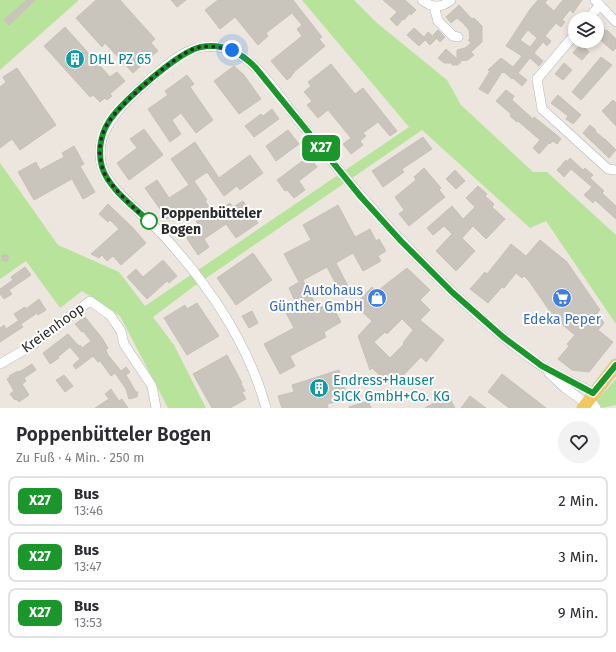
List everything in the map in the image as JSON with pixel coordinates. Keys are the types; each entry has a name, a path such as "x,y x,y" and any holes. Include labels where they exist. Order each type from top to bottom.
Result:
{"main road":[{"path":"589,402 616,365"}],"street":[{"path":"422,0 429,5 434,6 445,4 451,0"},
{"path":"592,12 597,2 616,22"},
{"path":"434,6 438,21 453,36 458,37"},
{"path":"568,42 537,79 542,109 608,169 616,170"},
{"path":"266,408 261,388 247,354 219,306 198,277 162,234 113,186 106,176 100,155 102,138 107,124 112,116 171,62 190,50 202,47 212,46 232,50 249,61 267,81 344,177 401,241 477,315 542,366 565,388 589,402"},
{"name":"Kreienhoop","path":"0,364 31,346 90,301 110,315 121,331 124,344 152,386 156,408"}],"green space":[{"path":"0,0 79,0 0,70"},
{"path":"302,0 354,0 377,23 447,80 461,105 533,172 547,172 616,235 616,324 546,221 530,228 422,130 193,287 153,317 174,345 206,408 168,408 120,316 82,291 60,308 26,261 0,279 0,163 58,245 119,272 145,306 409,127"},
{"path":"616,379 616,405 602,408 597,400"}],"building":[{"path":"27,0 35,0 9,25 4,20"},
{"path":"96,0 120,0 155,39 151,43 158,51 149,58 151,61 147,65 145,62 133,73 105,43 102,47 76,18"},
{"path":"171,0 186,0 177,7"},
{"path":"218,0 293,0 322,37 319,39 325,46 294,72 287,80 271,61 302,36 297,29 302,25 292,13 266,33 268,36 258,45 235,17 220,29 205,10"},
{"path":"383,0 405,0 416,10 411,15 410,13 397,26 390,19 397,12"},
{"path":"538,0 547,0 545,3 554,11 563,0 582,0 574,12 570,10 568,12 562,20 565,22 561,27 556,23 545,36 551,41 547,46 543,42 534,53 543,61 539,66 530,58 518,73 527,80 522,86 513,78 512,79 502,72 488,94 479,89 490,71 488,70 501,58 513,67 522,56 506,46","holes":["528,30 537,38 530,47 520,40"]},
{"path":"459,5 472,19 474,18 482,26 482,42 471,52 474,55 468,60 459,61 461,63 458,63 458,65 452,65 452,63 444,63 438,58 446,49 457,59 457,50 465,48 471,43 468,40 470,39 469,30 463,23 457,18 451,23 446,17"},
{"name":"DHL PZ 65","path":"65,27 110,77 117,72 125,81 110,94 112,96 107,100 105,98 100,102 93,95 90,97 44,46"},
{"path":"414,28 424,37 428,32 436,39 430,45 425,40 419,46 407,35"},
{"path":"604,29 606,31 607,30 616,39 616,48 613,51 604,43"},
{"path":"438,30 445,37 440,42 433,35"},
{"path":"577,48 585,48 589,52 582,60 573,53"},
{"path":"601,57 612,65 581,100 572,92"},
{"path":"564,63 572,70 563,80 555,74"},
{"path":"331,64 355,94 363,88 397,131 390,136 378,122 363,133 366,136 360,141 363,145 351,154 343,144 351,138 328,110 318,118 307,105 312,101 304,92 311,86 308,82"},
{"path":"234,66 244,75 261,99 239,114 214,81"},
{"path":"17,68 56,125 20,150 12,139 0,148 0,87 6,82 3,77"},
{"path":"187,75 194,84 190,87 213,120 196,133 181,113 172,120 181,134 170,142 148,109 168,95 165,91"},
{"path":"506,90 514,96 512,100 533,119 534,117 561,139 557,144 553,141 550,144 549,143 539,154 533,148 540,140 510,116 511,114 496,101"},
{"path":"558,95 581,115 573,124 566,119 568,116 551,103"},
{"path":"613,100 616,103 616,126 602,111"},
{"path":"272,109 279,119 254,137 245,126 261,114 263,116"},
{"path":"590,125 616,150 609,158 583,133"},
{"path":"144,129 163,155 129,180 117,163 137,148 130,139"},
{"path":"288,130 299,144 276,161 266,146"},
{"path":"423,137 432,149 402,169 404,172 383,187 372,171"},
{"path":"195,142 219,178 250,155 263,173 240,190 237,186 224,196 207,172 194,181 207,200 205,201 214,214 230,203 233,207 243,201 258,223 236,238 226,224 204,239 209,247 198,255 184,234 198,224 196,221 198,221 191,211 179,219 175,214 167,219 145,188 157,180 169,198 189,185 171,159"},
{"path":"74,146 84,164 80,166 95,192 83,199 72,179 34,200 18,172 36,162 40,170 64,157 62,153"},
{"path":"309,156 317,167 299,181 305,190 294,198 287,190 285,191 277,180"},
{"path":"570,158 583,170 585,168 593,175 590,178 604,191 602,193 616,206 616,219 595,200 593,203 584,195 592,187 571,169 564,177 557,170 566,160 567,162"},
{"path":"424,168 441,188 439,190 445,197 409,226 399,214 404,210 395,197 416,180 414,177"},
{"path":"455,170 465,181 456,189 446,179"},
{"path":"478,186 487,194 485,196 494,204 492,207 505,219 486,239 473,226 462,238 475,251 456,271 436,251 452,234 444,226 433,235 427,228 452,206 463,219 475,207 466,198"},
{"path":"108,204 146,243 121,265 113,256 107,261 102,255 99,258 91,254 119,229 110,220 108,222 99,214"},
{"path":"338,205 355,237 370,229 376,241 379,239 386,251 378,256 381,261 363,271 353,253 336,263 348,286 339,290 327,267 303,280 318,309 330,302 341,322 324,332 326,337 290,356 295,366 280,374 264,344 294,328 283,307 295,301 289,288 299,282 284,254 311,240 303,225"},
{"path":"540,240 567,262 600,310 597,313 604,323 598,330 613,342 589,372 572,370 558,359 569,346 567,344 575,335 547,312 549,310 524,276 522,278 516,273 504,288 502,287 488,303 470,289 485,272 487,274 511,244 526,256"},
{"path":"253,253 272,280 236,305 217,278"},
{"path":"2,255 8,255 8,261 2,261"},
{"path":"163,260 177,276 169,283 167,281 147,299 127,277 136,269 143,277"},
{"path":"25,267 31,275 9,290 12,294 4,299 0,294 0,289 13,280 11,277"},
{"path":"407,268 430,290 420,300 430,310 420,320 444,340 426,362 421,357 392,387 372,368 370,370 358,336 372,321 355,305 372,287 376,292","holes":["402,319 413,330 403,343 404,344 390,358 374,342 385,332 387,334"]},
{"path":"39,299 46,310 38,315 37,313 21,324 14,314 25,307 26,309"},
{"path":"197,303 219,336 187,355 164,318 185,305 187,309"},
{"path":"252,311 258,323 249,328 242,316"},
{"path":"85,317 102,338 108,348 106,350 108,355 121,371 126,367 130,372 126,375 136,392 138,392 137,397 129,399 126,389 115,373 111,376 100,361 98,362 93,356 76,369 73,365 80,359 70,347 58,357 59,358 50,364 43,353 68,334 82,348 91,341 75,324"},
{"path":"18,321 23,327 0,342 0,328 4,325 6,329"},
{"path":"227,355 242,383 241,384 245,391 242,392 246,399 230,408 212,408 193,374"},
{"path":"32,364 36,370 24,378 26,381 22,384 29,395 19,402 10,394 14,391 7,379 10,377 9,376"},
{"name":"Endress+Hauser SICK GmbH+Co. KG","path":"339,370 348,398 327,404 328,408 282,408 278,396 294,392 292,385"},
{"path":"502,374 546,408 509,408 488,392"},
{"path":"64,375 73,386 65,392 56,380"},
{"path":"111,389 119,401 122,399 128,408 95,408 109,399 105,394"},
{"path":"447,396 455,408 425,408"},
{"path":"470,396 486,408 461,408"},
{"path":"368,401 371,408 349,408 349,407"}],"bus line":[{"name":"X27","path":"150,222 113,186 106,176 100,155 102,138 107,124 112,116 153,78 171,62 190,50 212,46 232,50 241,55 255,67 344,177 401,241 452,292 503,337 542,366 593,393 616,365"}],"place":[{"name":"DHL PZ 65","path":"75,59"},
{"name":"Poppenbütteler Bogen","path":"149,221"},
{"name":"Autohaus Günther GmbH","path":"377,298"},
{"name":"Edeka Peper","path":"562,298"},
{"name":"Endress+Hauser SICK GmbH+Co. KG","path":"319,388"}],"route":[{"path":"149,221 150,222 113,186 106,176 100,155 102,138 107,124 112,116 153,78 171,62 190,50 212,46 232,50"}]}
